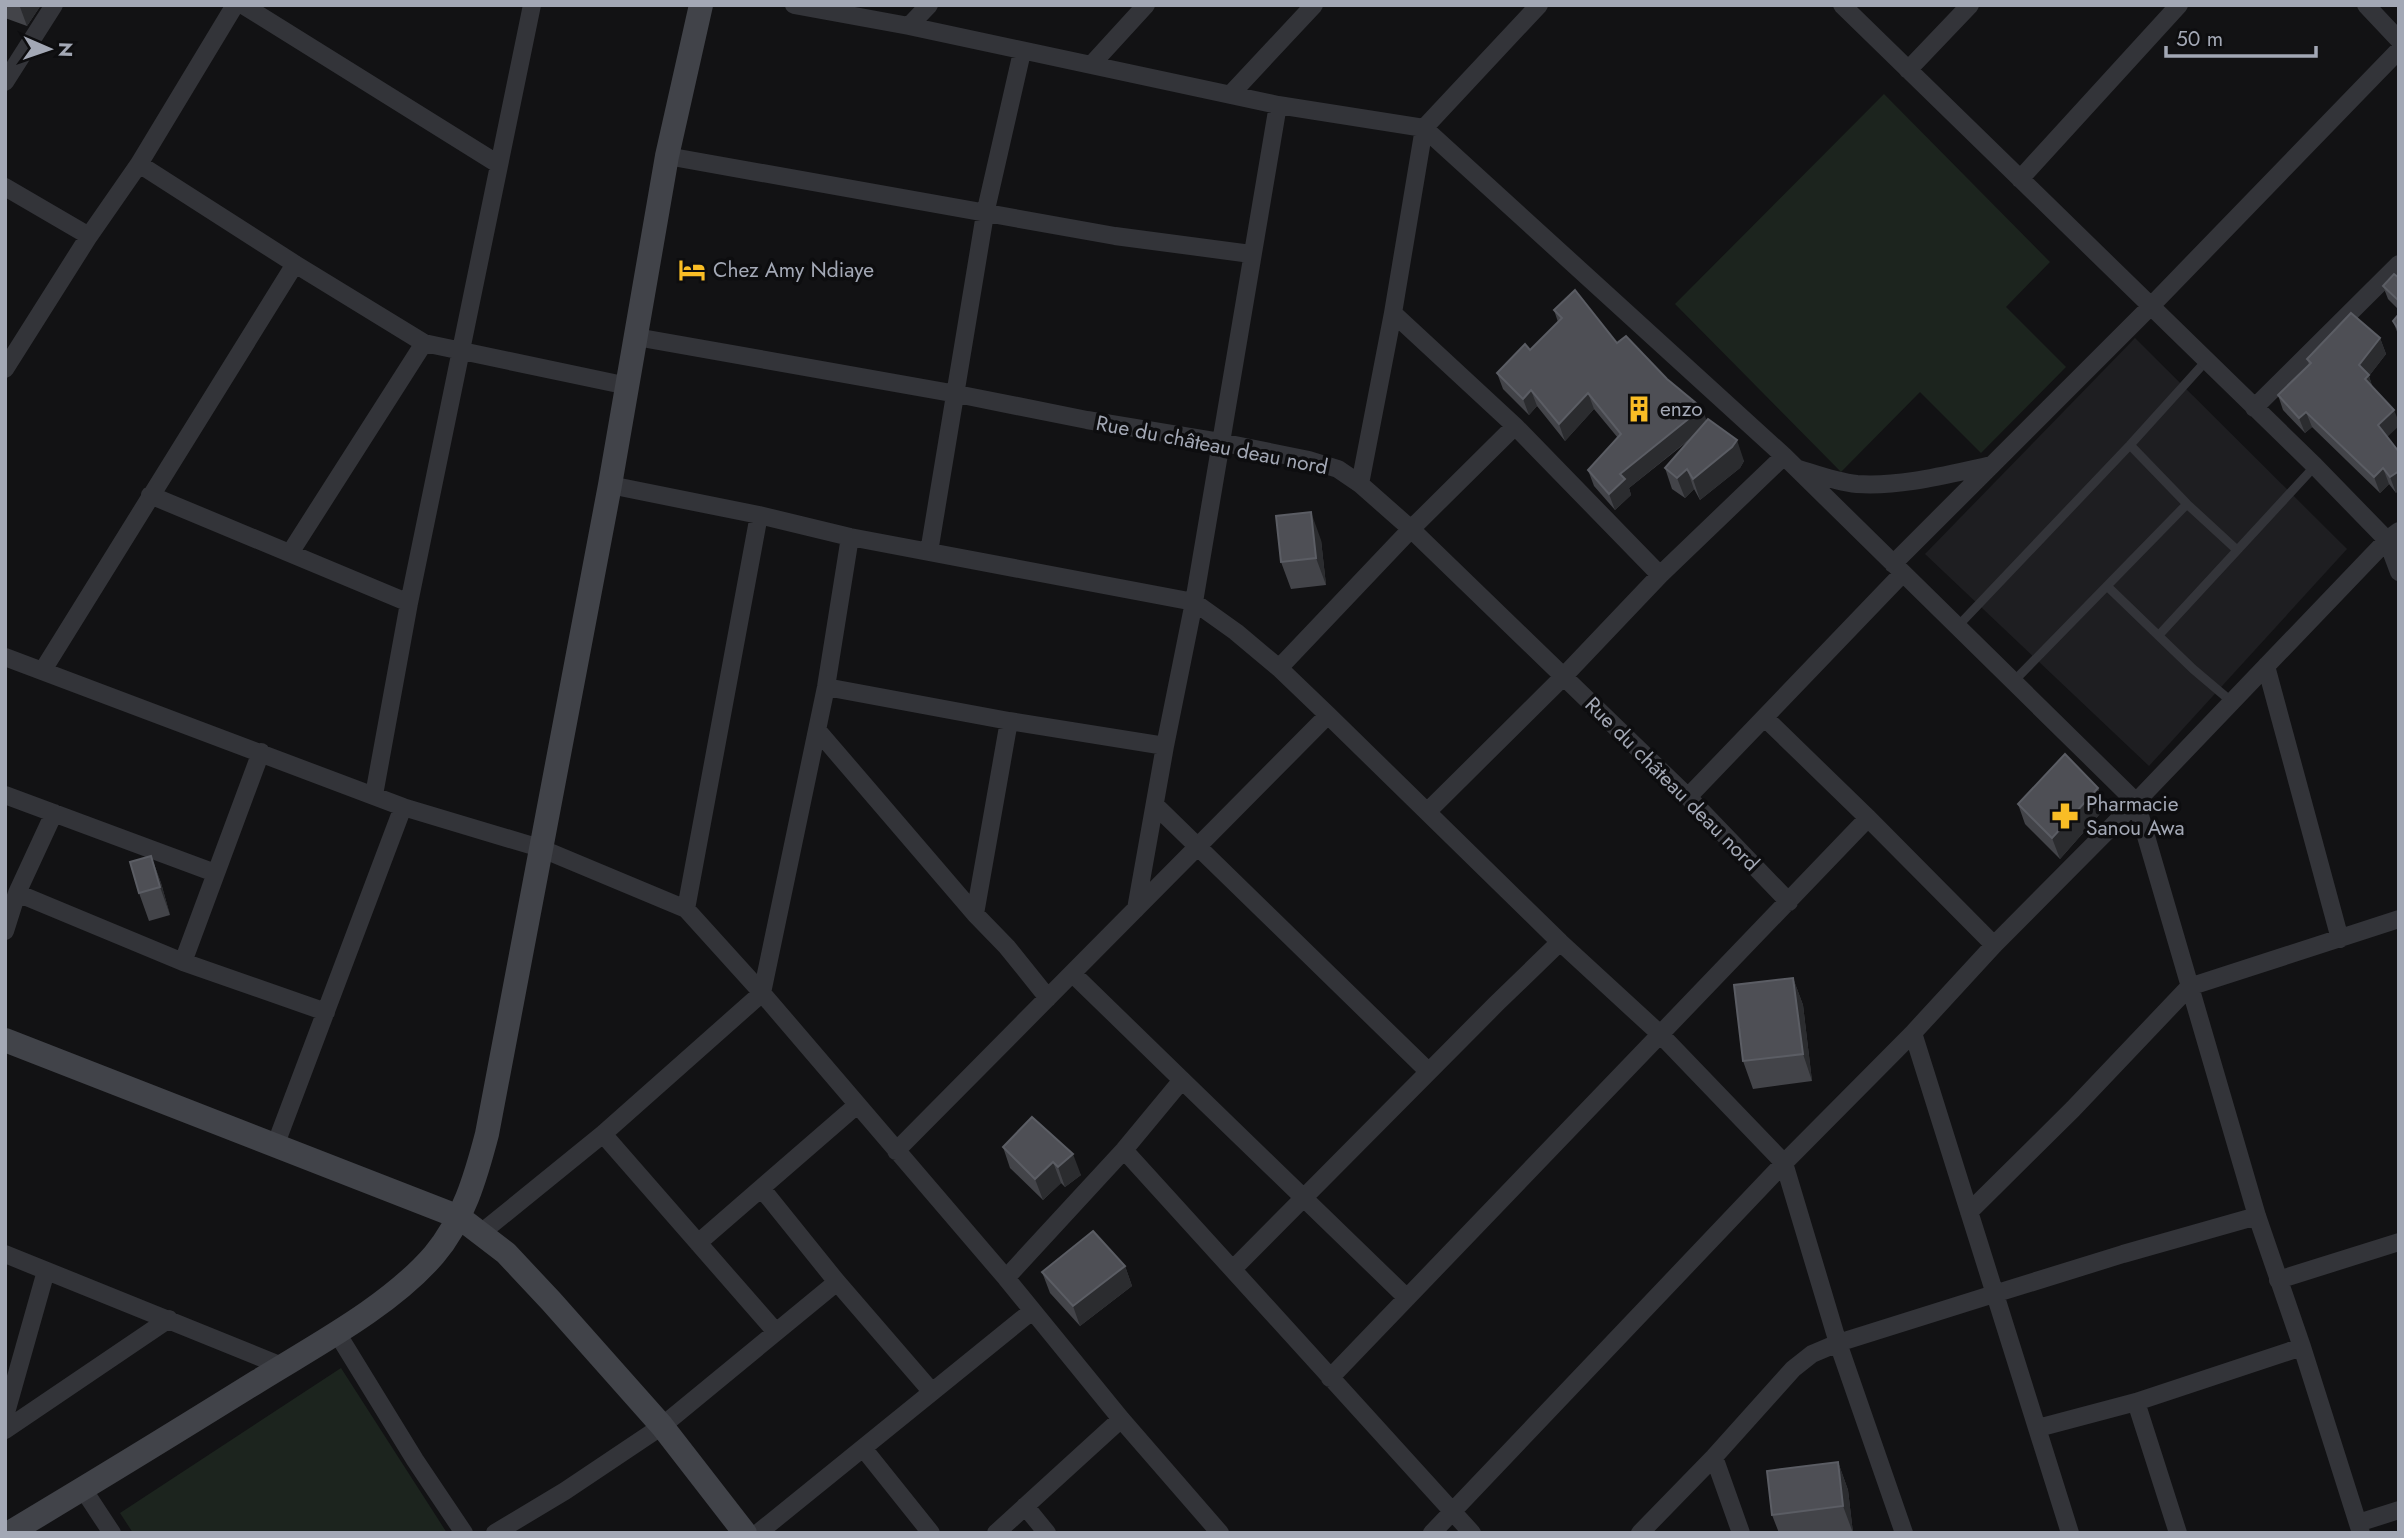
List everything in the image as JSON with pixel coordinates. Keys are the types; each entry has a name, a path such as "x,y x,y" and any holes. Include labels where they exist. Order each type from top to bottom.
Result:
{"main road":[{"path":"9,1533 337,1333 409,1281 436,1253 459,1217 477,1173 487,1134 610,485 667,156 701,5"},
{"path":"5,1040 459,1217 506,1253 662,1426 745,1533"}],"street":[{"path":"5,82 54,5"},
{"path":"5,369 89,236 139,164 235,5"},
{"path":"243,5 498,164"},
{"path":"374,795 409,603 532,5"},
{"path":"794,5 909,26 1278,105 1424,128 1790,462 2136,802 2257,1216 2359,1528 2399,1510"},
{"path":"909,26 929,5"},
{"path":"1091,64 1146,5"},
{"path":"1230,95 1314,5"},
{"path":"1360,484 1393,313 1424,128 1539,5"},
{"path":"1842,5 2254,408 2393,536 2399,572"},
{"path":"1908,70 1970,5"},
{"path":"2020,179 2179,5"},
{"path":"2377,9 2399,40"},
{"path":"1688,797 1765,718 1992,465 2151,306 2399,50"},
{"path":"929,552 985,214 1022,52"},
{"path":"1136,909 1194,602 1278,105"},
{"path":"667,156 1115,236 1251,254"},
{"path":"139,164 424,343 628,386"},
{"path":"5,187 89,236"},
{"path":"43,670 295,264"},
{"path":"2254,408 2399,264"},
{"path":"1393,313 1515,426 1660,575"},
{"name":"Rue du château deau nord","path":"636,337 1220,442 1338,469 1360,484 1410,529 1688,797 1788,902"},
{"path":"290,553 424,343"},
{"path":"1279,668 1410,529 1515,426"},
{"path":"1790,462 1828,479 1858,484 1913,481 1992,465"},
{"path":"1428,811 1563,677 1660,575 1790,462"},
{"path":"610,485 759,515 850,537 1194,602 1236,632 1279,668 1560,942 1660,1034 1784,1163 1838,1343 1904,1533"},
{"path":"150,495 409,603"},
{"path":"686,909 759,515"},
{"path":"1432,1533 1784,1163 1913,1033 1994,945 2393,536"},
{"path":"481,1233 603,1134 762,993 818,731 850,537"},
{"path":"5,657 403,807 541,848 686,909 762,993 1006,1278 1121,1419 1220,1533"},
{"path":"2266,666 2340,939"},
{"path":"826,687 1009,721 1165,746"},
{"path":"896,1151 1328,715"},
{"path":"1765,718 1994,945"},
{"path":"975,914 1009,721"},
{"path":"818,731 975,914 1007,947 1048,998"},
{"path":"183,962 261,752"},
{"path":"5,795 215,873"},
{"path":"1155,805 1429,1071"},
{"path":"275,1146 403,807"},
{"path":"5,931 17,893 54,813"},
{"path":"1330,1378 1868,818"},
{"path":"17,893 183,962 326,1012"},
{"path":"1969,1212 2073,1109 2189,987 2399,919"},
{"path":"1233,1269 1560,942"},
{"path":"1073,974 1407,1298"},
{"path":"1913,1033 2070,1533"},
{"path":"1006,1278 1124,1150 1182,1080"},
{"path":"698,1243 857,1105"},
{"path":"603,1134 776,1332"},
{"path":"1124,1150 1472,1533"},
{"path":"762,1189 837,1282 932,1392"},
{"path":"1640,1533 1714,1457 1793,1369 1812,1354 1838,1343 1994,1294 2257,1216"},
{"path":"2278,1280 2399,1242"},
{"path":"5,1254 282,1366"},
{"path":"5,1416 46,1271"},
{"path":"495,1533 565,1491 662,1426 837,1282"},
{"path":"758,1533 1032,1311"},
{"path":"5,1430 169,1319"},
{"path":"337,1333 415,1460 464,1533"},
{"path":"2038,1428 2136,1402 2302,1347"},
{"path":"2136,1402 2178,1533"},
{"path":"996,1533 1121,1419"},
{"path":"863,1448 931,1533"},
{"path":"1714,1457 1741,1533"},
{"path":"83,1489 112,1533"},
{"path":"1025,1506 1047,1533"}],"lane":[{"path":"1957,626 2130,445 2206,360"},
{"path":"2130,445 2187,504 2237,550"},
{"path":"2159,635 2315,466"},
{"path":"2013,681 2187,504"},
{"path":"2107,586 2232,702"}],"shaded area":[{"path":"1884,94 2050,262 2006,307 2066,367 1981,453 1920,392 1841,472 1675,304"},
{"path":"2135,338 2347,549 2149,766 1925,554"},
{"path":"341,1368 447,1533 133,1533 120,1513"}],"building":[{"path":"2394,274 2399,278 2399,301 2383,286"},
{"path":"1575,290 1617,343 1626,336 1667,379 1702,408 1620,474 1625,479 1609,494 1588,470 1621,434 1588,393 1559,424 1531,390 1523,399 1497,373 1525,344 1530,350 1562,318 1554,310"},
{"path":"2351,313 2380,338 2359,365 2369,375 2365,379 2394,410 2378,425 2399,452 2399,471 2390,477 2383,468 2374,477 2306,412 2299,418 2278,395 2311,363 2307,359"},
{"path":"2399,314 2399,330 2393,321"},
{"path":"1708,419 1737,440 1693,479 1687,469 1677,478 1665,468"},
{"path":"1311,512 1316,558 1281,562 1276,516"},
{"path":"2065,754 2098,788 2052,838 2018,804"},
{"path":"151,856 160,887 139,893 130,862"},
{"path":"1793,978 1803,1054 1743,1061 1734,985"},
{"path":"1032,1117 1073,1154 1058,1167 1053,1162 1035,1179 1003,1147"},
{"path":"1093,1231 1125,1266 1073,1306 1042,1272"},
{"path":"1838,1462 1843,1506 1772,1515 1767,1471"}],"place":[{"name":"Chez Amy Ndiaye","path":"692,270"},
{"name":"enzo","path":"1639,409"},
{"name":"Pharmacie Sanou Awa","path":"2065,816"}]}
